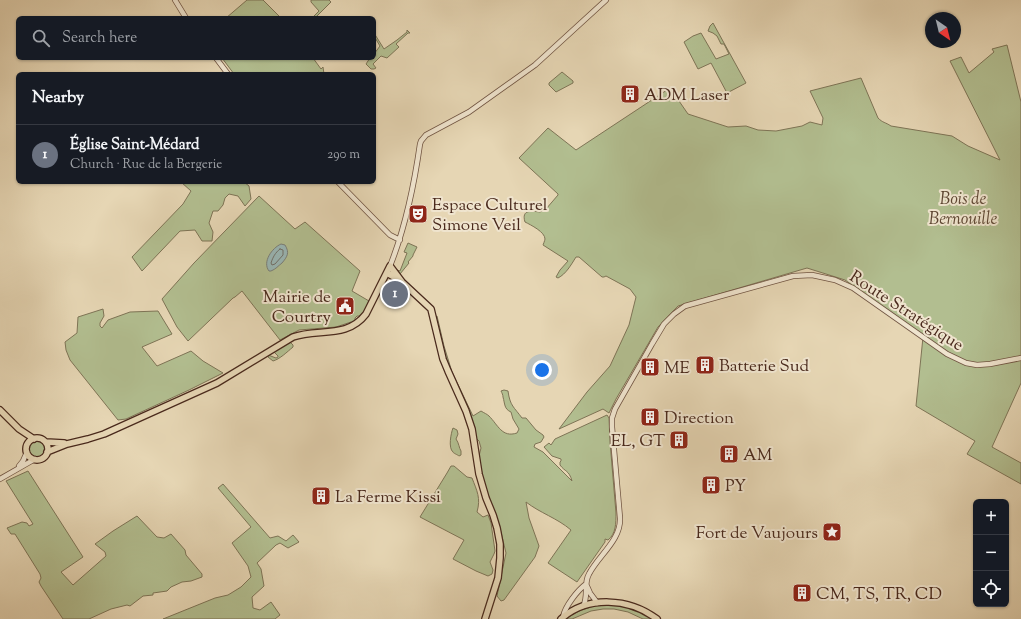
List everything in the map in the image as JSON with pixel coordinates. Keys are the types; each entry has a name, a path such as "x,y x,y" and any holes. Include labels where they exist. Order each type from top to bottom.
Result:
{"main road":[{"path":"47,452 67,444 104,434 217,383 293,337 302,334 339,331 356,324 366,314 390,266 402,282"},
{"path":"387,273 402,282 427,304 432,312 443,359 470,420 481,480 497,528 500,544 499,572 485,619"},
{"path":"0,410 19,429 34,439 67,444"},
{"path":"19,429 27,445 27,452 32,458 41,459 44,457 48,449 46,442"},
{"path":"27,445 34,439"},
{"path":"562,618 584,606 595,603 610,602 626,604 644,611 657,619"}],"street":[{"path":"175,0 185,16"},
{"path":"390,266 400,240 409,206 420,144 424,137 469,112 535,65 606,0"},
{"path":"218,60 226,72"},
{"path":"340,184 386,232 400,240"},
{"name":"Route Stratégique","path":"584,606 586,600 585,589 588,576 616,536 620,527 612,427 613,414 664,324 685,306 793,276 812,275 835,280 853,288 947,354 966,363 977,365 990,364 1020,358"},
{"path":"17,469 27,452"},
{"path":"0,479 35,459"},
{"path":"562,618 564,612 580,588 586,584 596,601 595,603"},
{"path":"586,594 595,603"}],"green space":[{"path":"247,0 263,0 279,16 228,16"},
{"path":"311,0 329,0 331,2 317,16 314,16 319,11"},
{"path":"713,23 746,83 727,93 711,63 698,69 684,42 701,33 716,59 729,54 724,44 721,44 717,36 708,31"},
{"path":"407,30 410,33 408,33 396,44 399,47 387,58 381,56 373,64 376,68 371,69 366,64 369,60 376,60 376,51 380,46 376,36 384,49 407,32"},
{"name":"Bois de Bernouille","path":"1007,45 1021,102 1021,383 992,447 1021,463 1021,484 967,454 975,441 916,406 923,337 845,280 807,268 678,306 658,327 609,413 603,409 559,429 587,392 610,366 629,325 636,297 630,289 606,276 602,277 579,257 576,257 563,274 558,278 556,277 568,261 543,245 545,239 543,234 525,222 524,218 526,213 531,211 540,212 546,209 558,195 519,158 548,128 576,150 670,88 688,114 728,127 746,126 758,130 776,131 802,126 810,122 822,125 823,118 810,91 861,78 878,118 883,122 891,126 952,136 968,146 1000,160 950,61 961,57 969,73 994,52 992,49"},
{"path":"224,60 314,60 321,69 323,67 324,72 232,72"},
{"path":"562,72 573,81 573,83 556,92 549,85 549,83"},
{"path":"183,184 246,184 249,186 251,199 245,206 238,196 229,194 218,211 213,211 209,223 213,232 212,241 202,241 195,230 180,231 142,271 132,257 183,204 191,191"},
{"path":"259,196 295,229 305,222 360,271 352,291 369,301 364,312 357,316 352,323 351,322 336,327 299,330 280,340 242,291 188,341 177,327 162,299 194,263"},
{"path":"408,243 417,247 413,256 408,262 409,263 400,274 397,270 400,271 407,253 404,252"},
{"path":"103,309 104,316 100,323 102,328 108,320 130,312 158,311 172,334 142,347 157,366 191,351 203,361 223,373 126,419 118,420 70,360 66,350 65,342 77,333 78,317"},
{"path":"437,316 452,372 473,416 481,411 489,416 504,432 508,434 517,433 519,429 511,412 506,408 501,391 508,391 511,403 522,418 526,418 544,437 541,442 535,444 534,447 543,452 572,481 568,473 560,465 561,459 552,456 544,447 549,443 551,445 555,439 607,415 609,418 616,513 615,528 611,538 608,540 605,539 605,542 577,582 548,563 571,530 526,502 529,518 539,546 535,557 504,600 501,601 497,596 506,553 496,515 491,509 483,479 479,456 481,448 479,441 476,438 447,366 435,317"},
{"path":"290,342 293,347 281,357 273,361 268,357 268,355 276,358 278,357 274,352"},
{"path":"453,428 457,430 458,434 456,439 461,451 461,455 459,456 451,450 450,444"},
{"path":"37,441 43,443 45,449 43,455 37,457 31,455 29,449 31,443"},
{"path":"451,466 454,466 467,477 472,478 477,491 477,512 483,517 488,515 491,523 495,551 490,562 493,570 492,574 488,576 453,559 464,540 420,517"},
{"path":"28,471 83,557 61,572 73,585 106,556 105,552 95,544 137,516 157,537 164,538 171,534 185,550 186,555 202,574 202,577 191,581 182,582 171,587 167,591 143,596 130,606 127,605 111,609 89,619 63,619 41,586 39,582 41,578 40,574 15,534 11,534 7,528 22,522 27,523 29,526 33,524 6,481"},
{"path":"223,484 270,538 278,536 286,541 293,535 299,542 288,548 280,543 276,545 257,563 261,569 264,586 252,597 253,608 260,610 271,602 280,615 275,619 163,619 215,598 228,595 241,587 251,577 248,566 232,543 251,527 218,488"},
{"path":"598,605 620,605 639,611 653,619 643,619 628,612 614,609 603,609 591,611 572,619 565,619 581,610"}],"water":[{"path":"281,244 285,245 288,253 282,263 273,270 269,271 267,267 267,260 271,252"}],"place":[{"name":"ADM Laser","path":"630,94"},
{"name":"Espace Culturel Simone Veil","path":"418,214"},
{"name":"Église Saint-Médard","path":"395,294"},
{"name":"Mairie de Courtry","path":"345,306"},
{"name":"Batterie Sud","path":"705,365"},
{"name":"ME","path":"650,367"},
{"name":"Direction","path":"650,417"},
{"name":"EL, GT","path":"679,440"},
{"name":"AM","path":"729,454"},
{"name":"PY","path":"711,485"},
{"name":"La Ferme Kissi","path":"321,496"},
{"name":"Fort de Vaujours","path":"832,532"},
{"name":"CM, TS, TR, CD","path":"802,593"}]}
